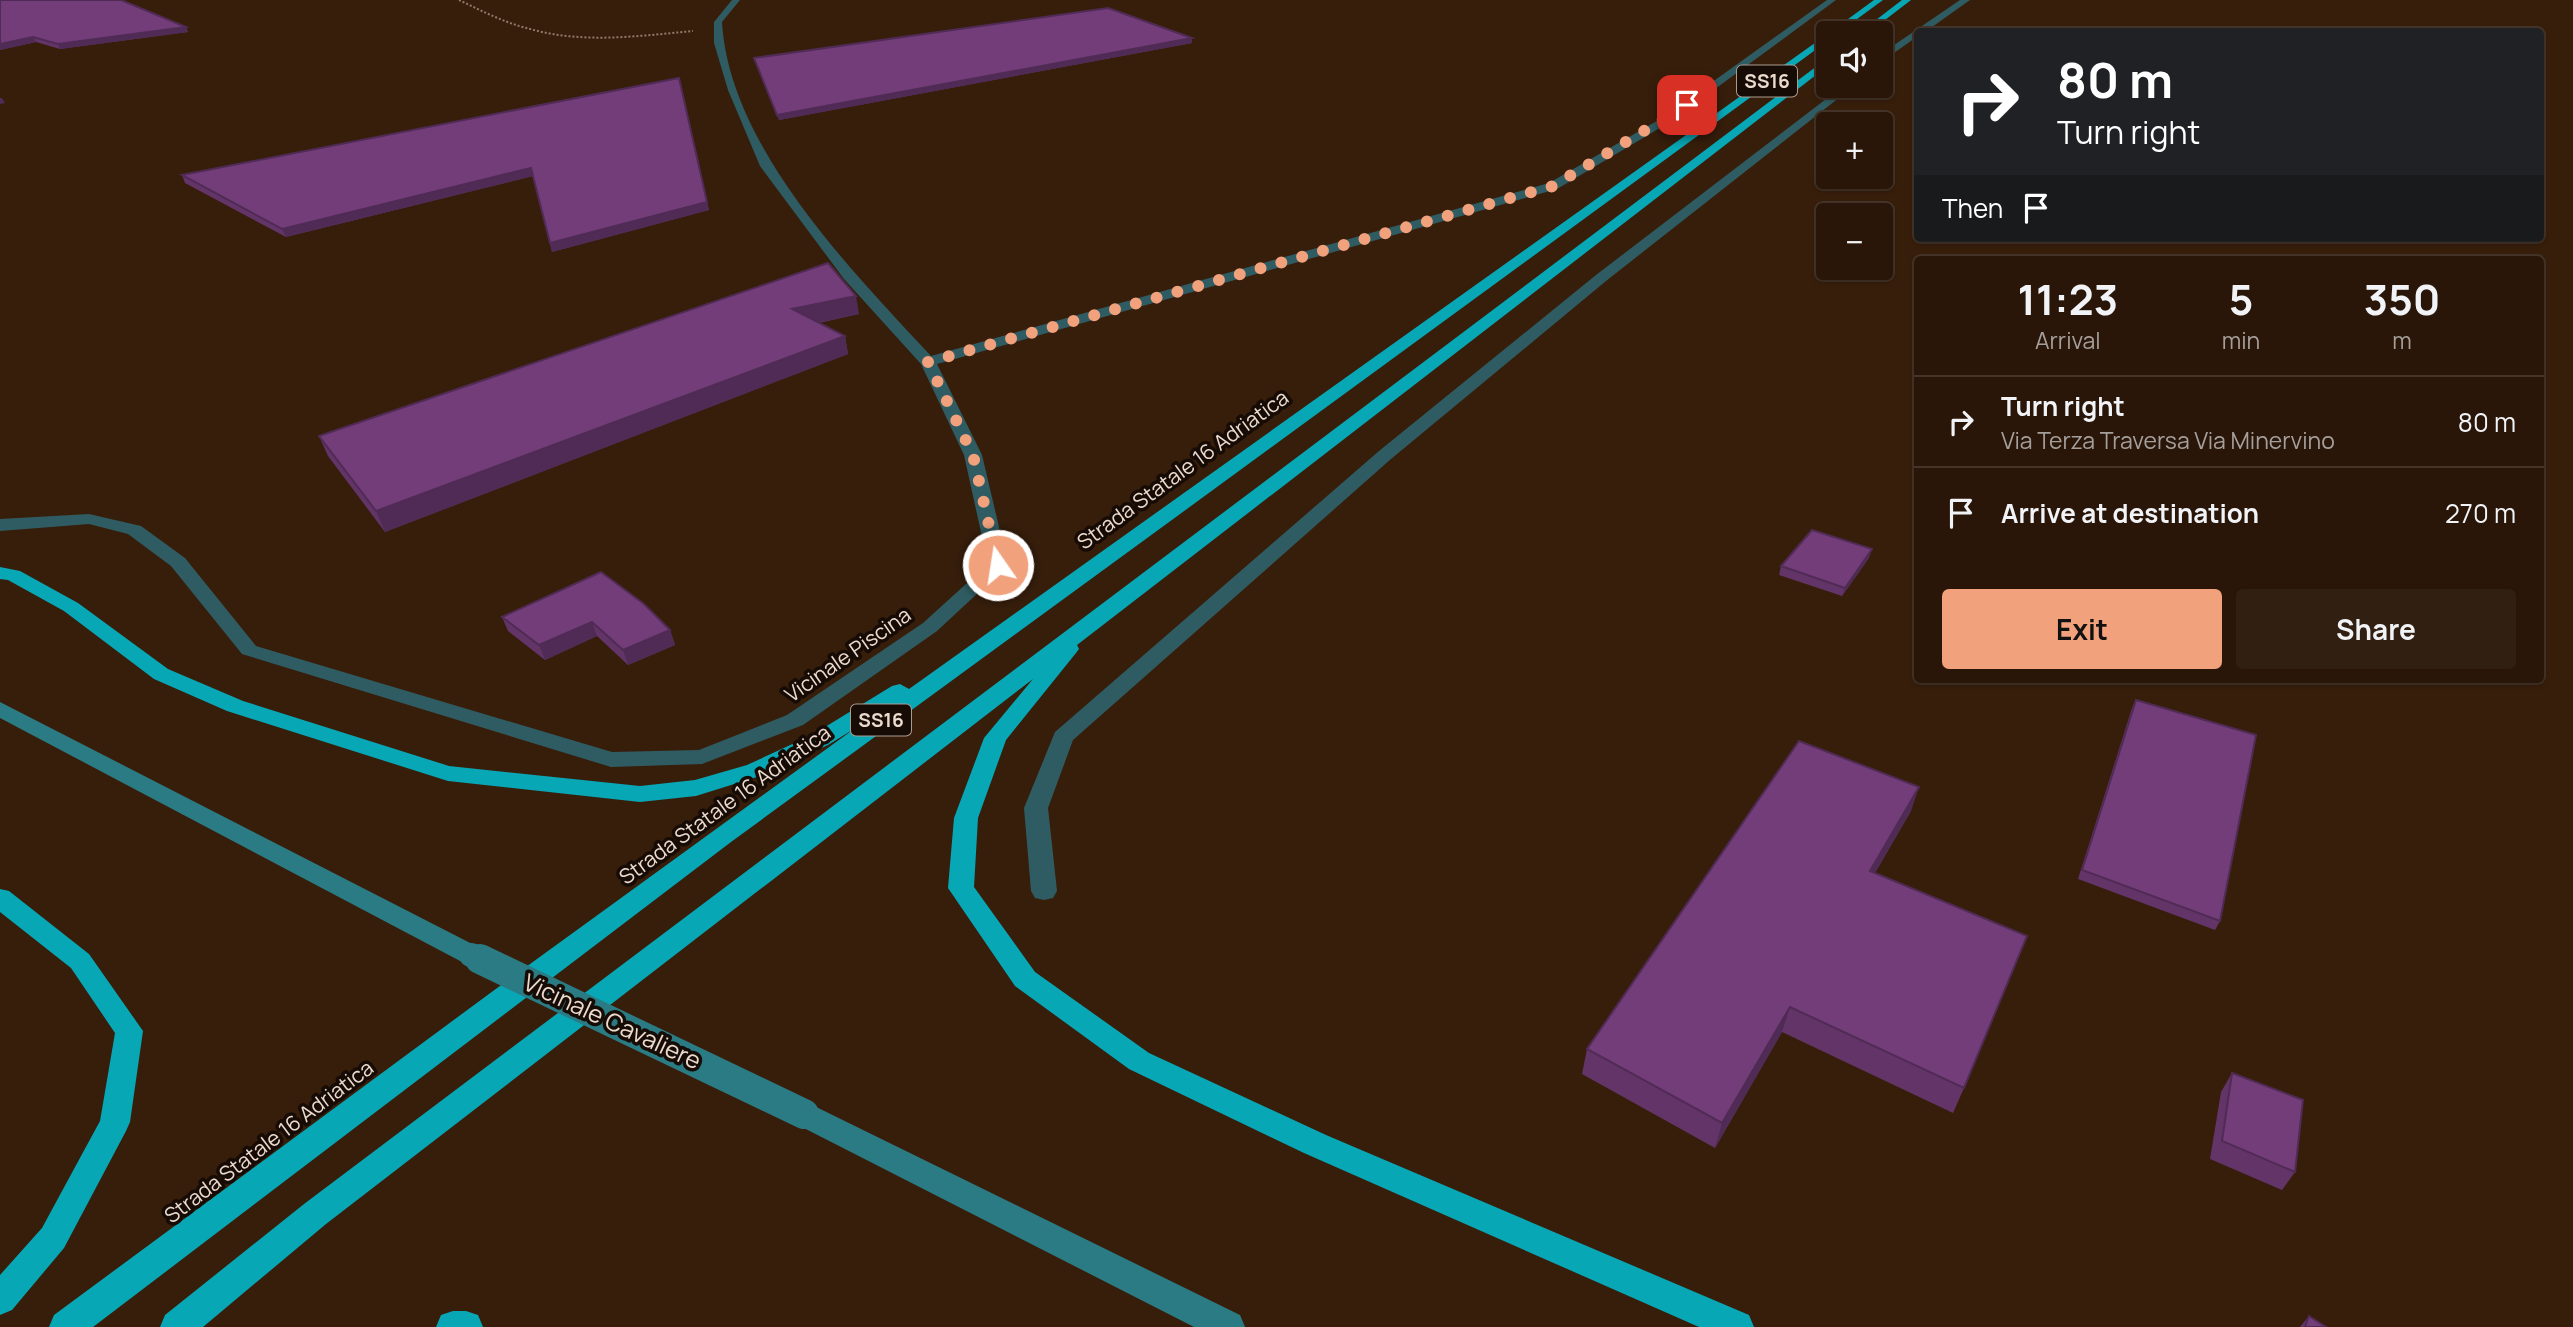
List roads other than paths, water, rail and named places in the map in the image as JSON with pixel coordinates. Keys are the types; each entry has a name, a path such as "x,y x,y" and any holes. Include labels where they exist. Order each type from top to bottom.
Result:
{"highway":[{"path":"1850,21 1879,0"},
{"path":"1879,21 1907,0"},
{"name":"Strada Statale 16 Adriatica","path":"66,1327 260,1178 1001,632 1816,45"},
{"name":"SS16","path":"177,1327 326,1205 1816,70"},
{"path":"0,573 12,575 71,607 111,640 161,674 235,706 448,773 639,794 695,788 755,770 820,740 1001,632"},
{"path":"1092,621 995,738 966,818 961,888 1025,979 1139,1061 1315,1144 1737,1327"},
{"path":"0,898 80,961 129,1031 116,1122 53,1238 0,1299"},
{"path":"453,1327 466,1327"}],"street":[{"name":"Vicinale Piscina","path":"0,525 89,519 134,530 178,562 249,650 611,760 702,757 795,720 930,627 998,565 973,455 928,362 849,276 766,166 733,90 719,43 718,22 736,0"},
{"path":"928,362 1553,186 1666,120 1832,0"},
{"path":"1924,28 1966,0"},
{"path":"1893,50 1914,35"},
{"path":"1044,891 1036,808 1063,737 1385,455 1623,261 1834,98"},
{"name":"Vicinale Cavaliere","path":"0,709 471,955 804,1114 1228,1327"}]}
